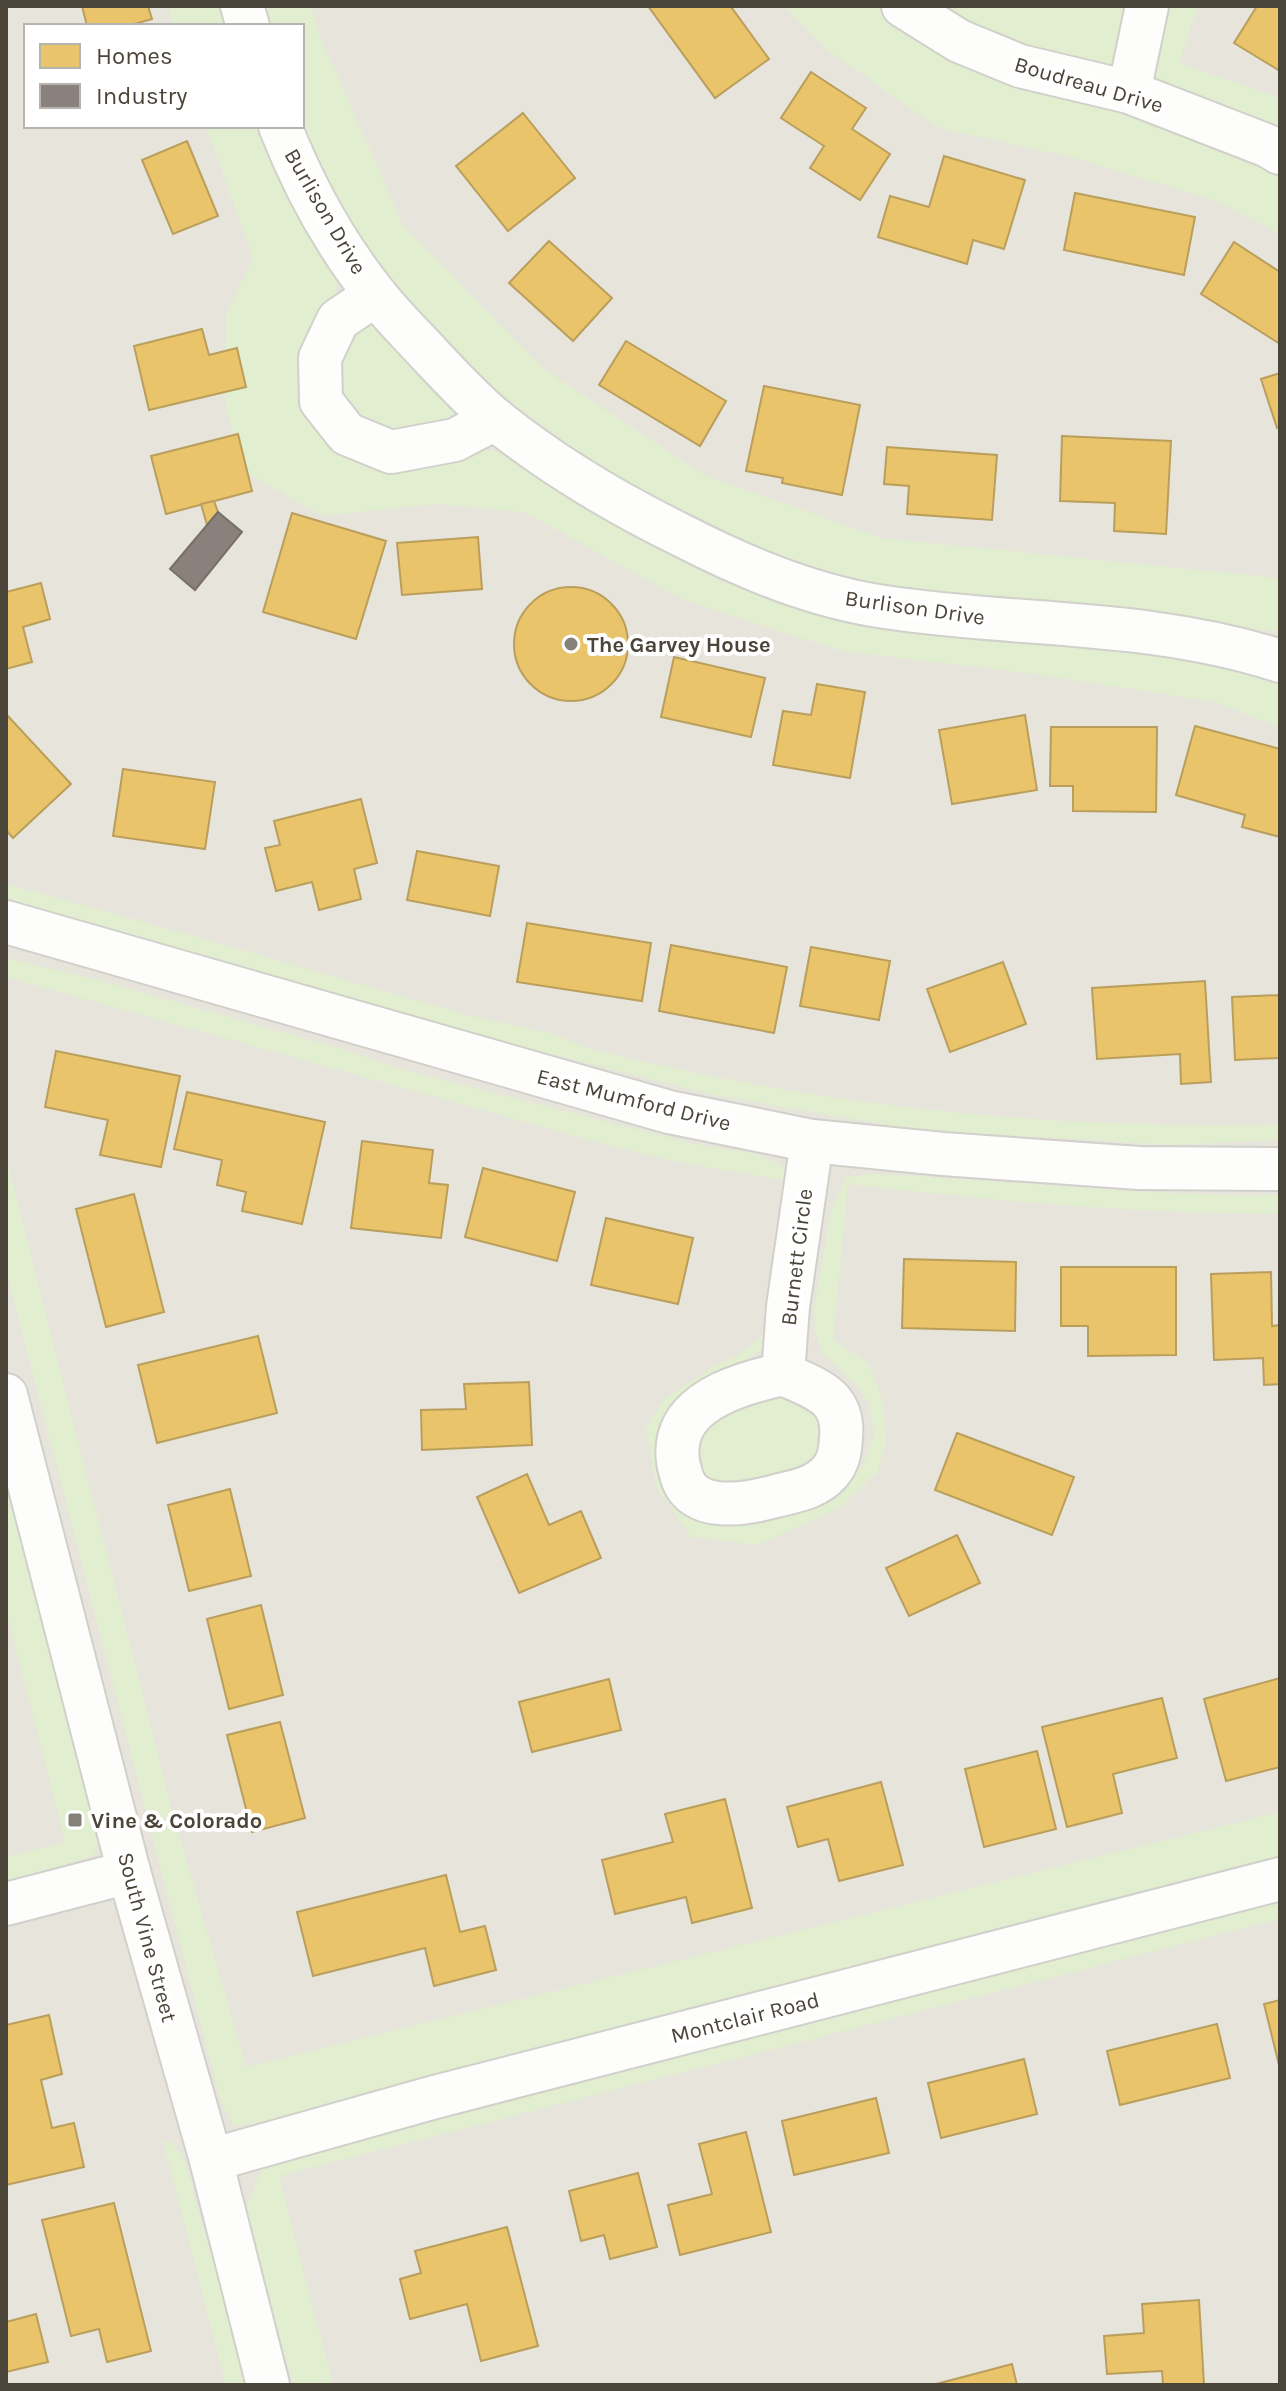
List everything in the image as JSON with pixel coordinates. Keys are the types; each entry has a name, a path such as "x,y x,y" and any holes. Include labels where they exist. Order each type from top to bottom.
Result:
{"street":[{"name":"Boudreau Drive","path":"903,6 959,41 1020,66 1129,92 1280,153"},
{"path":"1129,92 1147,6"},
{"name":"Burlison Drive","path":"281,128 335,237 375,295 467,394 545,457 647,518 724,557 813,591 885,607 1159,633 1254,652 1280,661"},
{"name":"Burlison Drive","path":"375,295 338,320 320,358 321,401 347,434 391,452 455,440 495,419"},
{"name":"East Mumford Drive","path":"6,922 669,1112 812,1141 1139,1168 1280,1169"},
{"name":"Burnett Circle","path":"783,1374 788,1307 812,1141"},
{"name":"South Vine Street","path":"6,1395 129,1872 211,2160 268,2385"},
{"path":"6,1904 129,1872"},
{"name":"Montclair Road","path":"211,2160 435,2097 1280,1879"}],"shaded area":[{"path":"6,6 1280,6 1280,2385 6,2385"}],"green space":[{"path":"167,6 227,6 232,24 173,24"},
{"path":"257,6 311,6 319,34 404,227 545,370 704,475 882,538 1280,580 1280,632 1138,614 984,605 889,587 784,561 685,520 598,468 491,387 415,316 363,243 303,128 304,24 263,24"},
{"path":"784,6 882,6 1089,103 1182,128 1280,169 1280,234 1217,201 1074,158 939,128 827,50"},
{"path":"927,6 1135,6 1119,59 1106,70 1086,70"},
{"path":"1163,6 1198,6 1179,63 1280,98 1280,130 1188,106 1154,78 1149,54"},
{"path":"207,128 267,128 337,277 336,293 326,308 307,399 316,431 349,454 482,449 515,455 664,543 1280,670 1280,728 1215,702 1021,672 841,651 684,600 524,512 433,504 322,516 243,470 225,403 225,317 253,258"},
{"path":"369,315 451,399 454,412 449,422 394,435 361,424 346,404 337,360 348,325"},
{"path":"6,884 472,1016 540,1031 592,1049 676,1069 847,1099 1020,1118 1107,1123 1280,1124 1280,1140 1172,1145 916,1130 715,1095 451,1029 6,906"},
{"path":"6,958 98,980 338,1048 400,1069 694,1144 752,1153 776,1162 791,1175 797,1195 775,1330 764,1348 721,1378 671,1424 669,1461 679,1501 699,1517 751,1522 799,1508 828,1496 863,1465 874,1435 870,1405 857,1386 822,1352 815,1332 814,1309 831,1211 846,1178 865,1174 898,1175 1147,1192 1248,1196 1280,1194 1280,1214 1171,1212 1064,1205 848,1184 833,1339 868,1363 883,1401 886,1443 878,1471 841,1507 758,1545 692,1537 657,1489 646,1428 664,1399 709,1369 738,1355 760,1338 770,1316 787,1199 785,1180 678,1162 593,1141 6,977"},
{"path":"6,1158 172,1810 246,2067 1280,1812 1280,1860 285,2120 234,2126 221,2102 6,1270"},
{"path":"791,1392 819,1402 827,1457 760,1491 698,1480 698,1433 744,1407"},
{"path":"6,1452 96,1818 99,1843 94,1855 6,1881 6,1857 65,1842 6,1610"},
{"path":"1280,1898 1280,1919 279,2176 333,2385 293,2385 246,2209 261,2170 290,2153"},
{"path":"163,2141 171,2142 183,2156 245,2373 244,2385 226,2385"}],"building: Homes":[{"path":"82,6 148,6 152,19 134,24 86,24"},
{"path":"648,6 734,6 732,8 769,59 715,98"},
{"path":"1257,6 1280,6 1280,71 1234,43"},
{"path":"811,72 866,108 852,129 890,154 860,200 810,168 824,146 781,118"},
{"path":"523,113 575,178 508,231 456,166"},
{"path":"187,141 218,216 173,234 142,160"},
{"path":"944,156 1025,180 1004,249 973,240 967,264 878,237 890,196 929,207"},
{"path":"1075,193 1195,217 1184,275 1064,250"},
{"path":"549,241 612,298 573,341 509,283"},
{"path":"1234,242 1280,272 1280,344 1201,294"},
{"path":"202,329 209,355 237,348 246,387 149,410 134,346"},
{"path":"626,341 726,401 700,446 599,385"},
{"path":"1280,373 1280,427 1277,428 1261,379"},
{"path":"764,386 860,405 842,495 782,483 783,478 746,471"},
{"path":"238,434 252,491 166,514 151,456"},
{"path":"1062,436 1171,441 1166,534 1114,531 1115,503 1060,501"},
{"path":"887,447 997,455 992,520 907,514 909,486 884,484"},
{"path":"214,501 218,512 207,525 201,504"},
{"path":"292,513 386,541 356,639 263,612"},
{"path":"478,537 482,589 402,595 397,543"},
{"path":"41,583 50,619 23,627 32,662 6,669 6,592"},
{"name":"The Garvey House","path":"571,587 593,592 611,604 623,622 628,644 623,666 611,684 593,696 571,701 549,696 531,684 519,666 514,644 519,622 531,604 549,592"},
{"path":"674,657 765,678 751,737 661,717"},
{"path":"817,684 865,692 850,778 773,765 783,711 811,715"},
{"path":"6,714 71,784 13,838 6,830"},
{"path":"1025,715 1037,790 952,804 939,730"},
{"path":"1195,726 1280,749 1280,837 1242,827 1245,815 1176,795"},
{"path":"1051,727 1157,727 1156,812 1073,811 1073,786 1050,786"},
{"path":"123,769 215,782 205,849 113,836"},
{"path":"361,799 377,863 354,869 361,899 319,910 312,882 276,891 265,848 280,845 274,821"},
{"path":"417,851 499,866 490,916 407,900"},
{"path":"527,923 651,943 642,1001 517,982"},
{"path":"671,945 787,967 774,1033 659,1011"},
{"path":"811,947 890,961 879,1020 800,1006"},
{"path":"1003,962 1026,1024 950,1052 927,989"},
{"path":"1205,981 1211,1082 1181,1084 1180,1054 1097,1059 1092,988"},
{"path":"1280,995 1280,1058 1235,1060 1232,997"},
{"path":"56,1051 180,1076 161,1167 100,1155 108,1120 45,1107"},
{"path":"187,1092 325,1122 302,1224 242,1211 246,1192 217,1185 222,1160 174,1149"},
{"path":"362,1141 433,1150 429,1183 448,1185 441,1238 351,1228"},
{"path":"483,1168 575,1192 557,1261 465,1237"},
{"path":"134,1194 164,1312 106,1327 76,1209"},
{"path":"606,1218 693,1238 678,1304 591,1285"},
{"path":"904,1259 1016,1262 1015,1331 902,1328"},
{"path":"1061,1267 1176,1267 1176,1355 1088,1356 1088,1326 1061,1326"},
{"path":"1271,1272 1272,1326 1280,1325 1280,1384 1264,1385 1263,1358 1214,1360 1211,1274"},
{"path":"258,1336 277,1413 157,1443 138,1365"},
{"path":"529,1382 532,1445 422,1450 421,1410 466,1409 464,1384"},
{"path":"957,1433 1074,1477 1052,1535 935,1490"},
{"path":"527,1474 549,1525 581,1511 601,1558 519,1593 477,1497"},
{"path":"230,1489 251,1576 189,1591 168,1505"},
{"path":"957,1535 980,1583 909,1616 886,1568"},
{"path":"261,1605 283,1695 229,1709 207,1619"},
{"path":"1280,1678 1280,1767 1226,1781 1204,1699"},
{"path":"609,1679 621,1730 532,1752 519,1702"},
{"path":"1162,1698 1177,1758 1113,1774 1122,1813 1067,1827 1042,1727"},
{"path":"280,1722 305,1818 252,1832 227,1735"},
{"path":"1037,1751 1056,1829 984,1847 965,1769"},
{"path":"881,1782 903,1865 839,1881 828,1839 798,1847 787,1807"},
{"path":"725,1799 752,1908 692,1923 686,1897 615,1914 602,1860 673,1842 665,1814"},
{"path":"446,1875 460,1932 485,1926 496,1970 434,1986 425,1948 313,1976 297,1912"},
{"path":"1280,2000 1280,2069 1264,2004"},
{"path":"49,2015 62,2074 41,2080 52,2128 74,2123 84,2167 6,2185 6,2025"},
{"path":"1217,2024 1230,2078 1120,2105 1107,2051"},
{"path":"1024,2059 1037,2114 941,2138 928,2083"},
{"path":"876,2098 889,2153 794,2175 782,2121"},
{"path":"746,2132 771,2232 680,2255 668,2205 712,2194 699,2144"},
{"path":"638,2173 657,2247 610,2259 604,2235 581,2241 569,2191"},
{"path":"114,2203 151,2351 107,2362 99,2329 71,2336 42,2220"},
{"path":"507,2227 538,2346 481,2361 467,2304 410,2319 400,2279 421,2273 415,2251"},
{"path":"1199,2300 1204,2385 1163,2385 1162,2371 1107,2374 1104,2336 1144,2333 1142,2304"},
{"path":"36,2314 48,2362 6,2372 6,2322"},
{"path":"1012,2364 1017,2385 932,2385 963,2377"}],"building: Industry":[{"path":"218,512 242,532 195,590 170,569"}],"place":[{"name":"The Garvey House","path":"571,644"},
{"name":"Vine & Colorado","path":"75,1820"}]}
